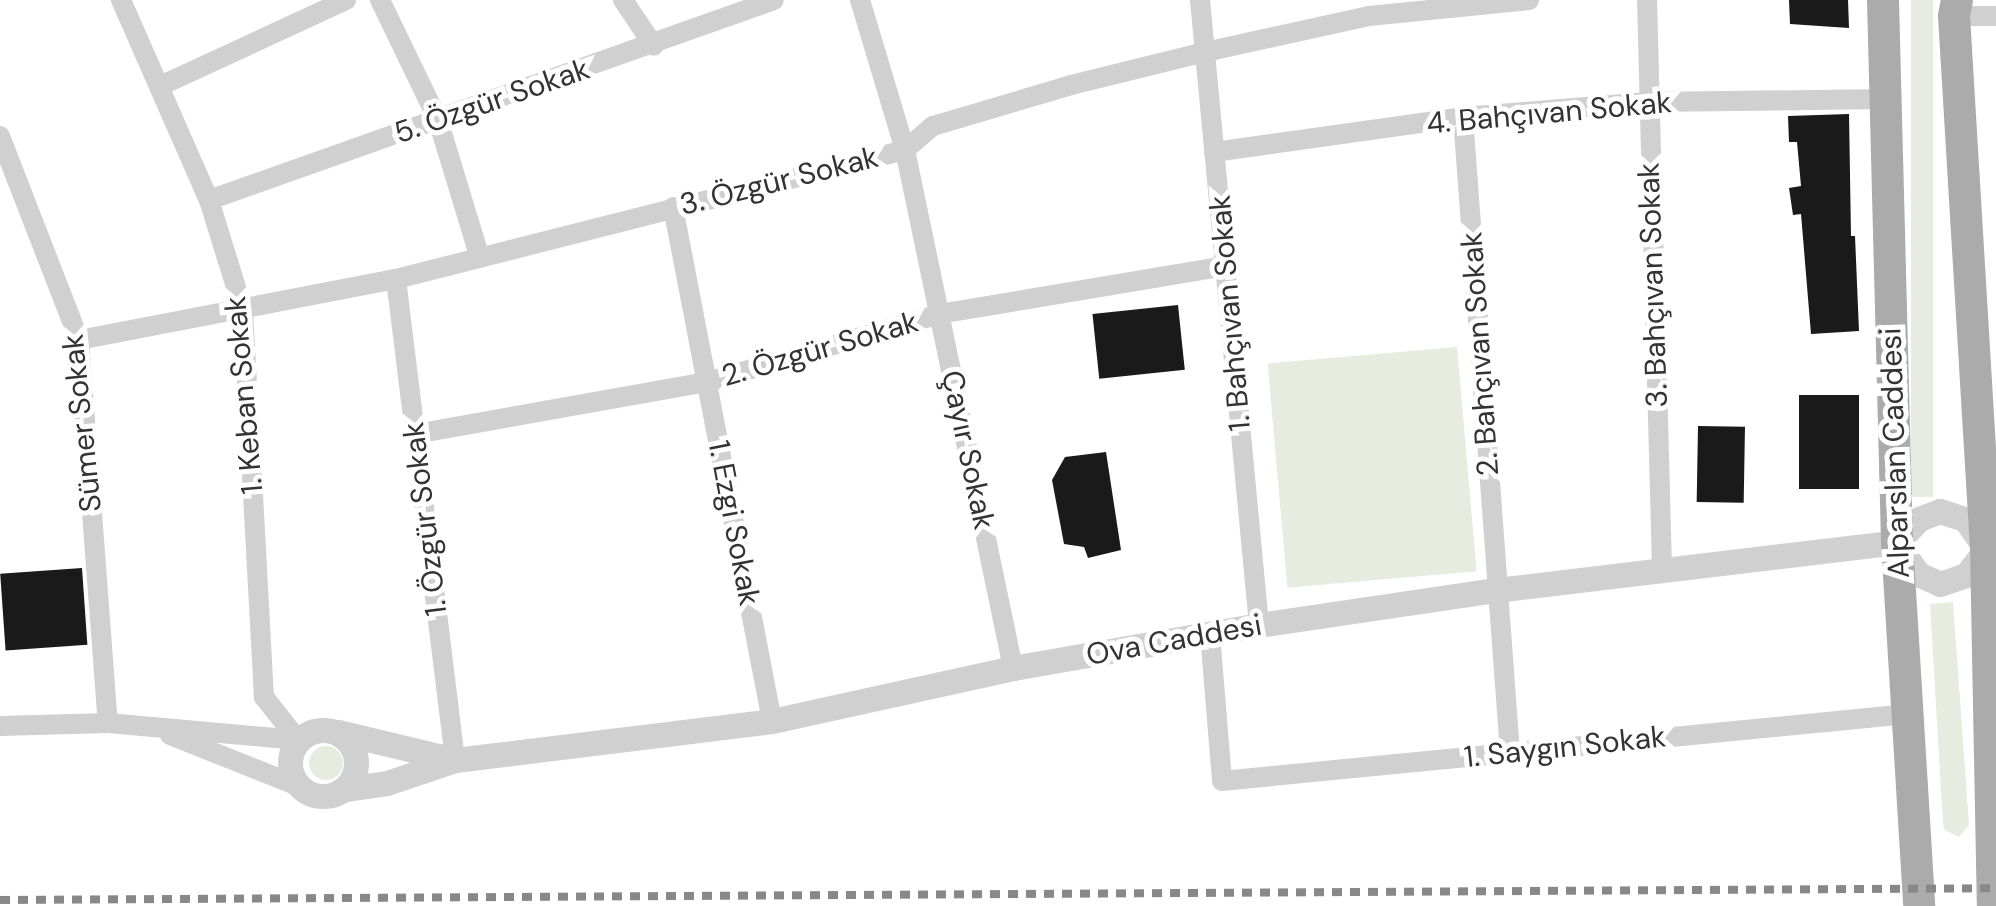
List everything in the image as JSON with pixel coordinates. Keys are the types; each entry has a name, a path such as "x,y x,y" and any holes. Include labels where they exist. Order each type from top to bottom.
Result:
{"main road":[{"name":"Alparslan Caddesi","path":"1883,0 1897,542 1918,906"},
{"path":"1956,8 1991,549 1992,906"}],"street":[{"name":"1. Keban Sokak","path":"122,0 210,200 243,310 264,697 298,740"},
{"path":"160,86 346,0"},
{"path":"380,0 438,120 480,258"},
{"path":"623,0 654,46"},
{"name":"5. Özgür Sokak","path":"210,200 654,46 774,0"},
{"name":"Çayır Sokak","path":"860,0 905,150 1013,668"},
{"name":"1. Bahçıvan Sokak","path":"1200,0 1260,625"},
{"name":"3. Özgür Sokak","path":"79,340 396,279 905,150 933,126 1070,85 1205,52 1369,16 1529,0"},
{"name":"3. Bahçıvan Sokak","path":"1646,0 1662,570"},
{"path":"1956,8 1996,16"},
{"name":"4. Bahçıvan Sokak","path":"1214,152 1464,117 1647,102 1885,98"},
{"name":"2. Bahçıvan Sokak","path":"1464,117 1510,752"},
{"name":"Sümer Sokak","path":"0,136 79,340 108,723"},
{"name":"1. Ezgi Sokak","path":"673,207 772,721"},
{"name":"2. Özgür Sokak","path":"415,434 707,382 940,314 1225,266"},
{"name":"1. Özgür Sokak","path":"396,279 454,760"},
{"path":"1940,511 1965,519 1991,549 1966,575 1940,584 1918,574 1897,542 1918,519 1940,511"},
{"name":"Ova Caddesi","path":"454,760 772,721 1013,668 1260,625 1496,590 1897,542"},
{"name":"1. Saygın Sokak","path":"1210,634 1222,781 1908,714"},
{"path":"144,724 324,797 345,789 387,784 454,760"},
{"path":"0,726 144,724 298,740 311,732 333,731 454,760"},
{"path":"333,731 350,743 356,762 345,789"},
{"path":"298,740 290,763 298,786"}],"shaded area":[{"path":"1911,0 1933,0 1933,497 1911,497"},
{"path":"1457,347 1477,571 1287,588 1268,364"},
{"path":"1953,602 1969,825 1959,837 1945,830 1943,824 1930,604"},
{"path":"326,746 338,751 343,763 338,775 326,780 314,775 309,763 314,751"}],"building":[{"path":"1789,0 1848,0 1849,28 1790,24"},
{"path":"1849,114 1851,236 1855,236 1859,331 1811,334 1801,214 1793,215 1789,188 1801,186 1797,142 1789,142 1788,116"},
{"path":"1178,305 1185,370 1099,379 1092,314"},
{"path":"1799,395 1859,395 1859,489 1799,489"},
{"path":"1698,426 1745,427 1744,503 1697,502"},
{"path":"1106,452 1121,550 1088,558 1084,547 1064,544 1052,480 1065,457"},
{"path":"82,568 87,645 6,651 0,574"}],"railway":[{"path":"0,900 1996,888"}]}
